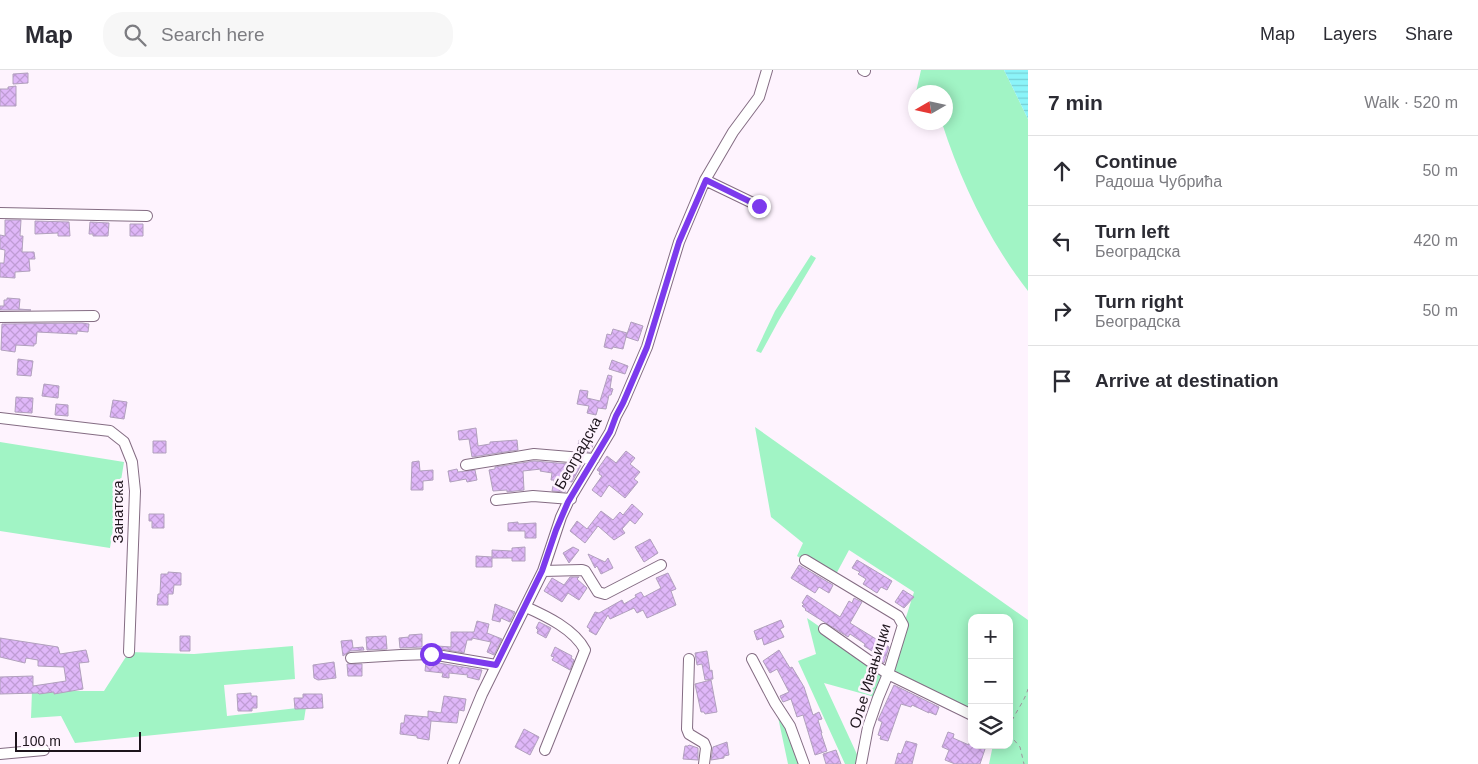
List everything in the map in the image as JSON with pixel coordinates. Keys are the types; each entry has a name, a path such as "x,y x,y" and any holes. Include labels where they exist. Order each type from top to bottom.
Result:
{"street":[{"name":"Београдска","path":"453,764 482,694 542,571 556,530 570,498 610,432 647,347 679,242 706,180 733,132 759,97 767,70"},
{"path":"706,180 759,206"},
{"path":"0,213 147,216"},
{"path":"0,317 94,316"},
{"name":"Занатска","path":"0,418 110,431 124,442 132,462 135,491 129,652"},
{"path":"466,465 534,454 594,459"},
{"path":"496,500 533,496 570,498"},
{"name":"Оље Ивањицки","path":"805,560 902,620 903,625 888,674 868,727 861,764"},
{"path":"542,571 585,571 598,592 605,594 661,565"},
{"path":"526,607 551,618 577,640 584,650 544,750"},
{"path":"824,629 888,674 968,713"},
{"path":"351,658 431,654 496,665"},
{"path":"690,659 687,729 690,734 704,742 706,748 704,764"},
{"path":"752,659 775,703 790,726 804,764"},
{"path":"0,754 44,750"}],"path":[{"path":"1013,718 1025,699 1028,689"},
{"path":"1013,739 1020,748 1024,764"}],"green space":[{"path":"921,70 1004,70 1028,119 1028,291 989,231 958,167 945,130 953,130 953,85 918,85"},
{"path":"811,255 816,258 761,353 756,351 775,311"},
{"path":"755,427 1028,620 1028,764 989,764 992,749 1013,749 1013,614 968,614 968,713 889,674 878,698 824,683 861,763 845,764 798,661 816,654 807,618 888,674 914,592 849,550 834,578 797,556 803,543 771,517"},
{"path":"0,442 124,462 110,548 0,531"},
{"path":"293,646 295,679 224,685 227,716 306,707 304,720 75,743 61,716 31,718 32,691 104,691 129,652 194,654"},
{"path":"775,703 803,764 788,764"}],"water":[{"path":"1004,70 1028,70 1028,119"}],"building":[{"path":"28,73 28,83 13,84 13,74"},
{"path":"16,86 16,106 0,106 0,89"},
{"path":"5,220 21,220 22,252 34,252 35,259 29,259 30,271 15,272 15,278 0,277 0,263 4,263 5,250 0,249 0,235 5,236"},
{"path":"35,221 69,222 70,236 58,236 58,233 35,234"},
{"path":"90,222 109,223 108,236 93,236 93,234 89,234"},
{"path":"130,224 143,224 143,236 130,236"},
{"path":"7,298 20,299 19,309 31,310 0,310 0,306 4,306 4,300 7,300"},
{"path":"631,322 643,326 638,341 626,337"},
{"path":"2,324 89,324 88,332 77,331 77,334 37,332 36,344 34,346 16,345 15,352 1,350"},
{"path":"613,329 627,333 623,349 604,347 607,334 611,335"},
{"path":"18,359 33,361 31,376 17,375"},
{"path":"612,360 628,366 625,374 609,369"},
{"path":"608,375 612,376 610,388 613,389 611,395 609,395 606,409 598,408 596,415 587,413 589,406 577,404 580,390 588,391 587,398 600,401"},
{"path":"44,384 59,386 58,398 42,396"},
{"path":"16,397 33,398 32,413 15,412"},
{"path":"113,400 127,402 124,419 110,417"},
{"path":"56,404 68,405 68,416 55,415"},
{"path":"476,428 478,446 490,444 490,442 517,440 518,450 472,457 469,439 459,440 458,431"},
{"path":"579,440 594,443 590,452 577,451"},
{"path":"153,441 166,441 166,453 153,453"},
{"path":"626,451 635,458 630,464 640,472 634,479 638,482 625,498 609,485 601,497 592,490 602,476 597,470 607,456 616,463"},
{"path":"419,461 420,471 433,470 433,480 423,481 423,490 411,490 412,462"},
{"path":"534,461 581,465 572,482 567,481 565,492 552,491 554,480 551,480 552,473 540,471 541,469 523,471 524,490 493,491 489,470 495,469 495,467"},
{"path":"457,469 458,472 475,470 477,480 467,482 466,479 450,482 448,471"},
{"path":"632,504 643,514 635,524 630,520 622,529 625,533 614,540 598,526 585,543 570,531 577,521 587,529 601,511 613,520 620,512 623,515"},
{"path":"149,514 164,514 164,528 152,528"},
{"path":"518,522 518,524 536,523 536,538 525,538 525,531 508,531 508,523"},
{"path":"650,539 658,553 644,562 635,547"},
{"path":"525,547 525,561 512,561 512,558 492,558 492,567 476,567 476,556 492,557 492,550 512,551 512,548"},
{"path":"573,547 579,550 569,563 563,553"},
{"path":"588,554 605,562 608,558 613,568 601,574 597,566 595,568"},
{"path":"857,560 892,581 887,590 881,587 877,593 863,584 866,579 858,574 860,572 852,568"},
{"path":"799,565 833,585 829,593 819,587 815,593 791,578"},
{"path":"168,572 181,573 181,585 174,585 173,594 168,594 168,605 157,605 158,594 160,594 161,574 168,574"},
{"path":"668,573 676,589 671,591 676,605 647,618 643,610 637,613 634,608 610,619 608,615 596,635 589,631 590,629 587,627 595,612 599,613 622,600 624,604 641,592 644,597 661,588 656,578"},
{"path":"570,577 579,577 577,579 587,588 579,600 568,593 562,602 544,591 552,578 564,585"},
{"path":"903,590 914,597 904,608 895,602"},
{"path":"807,595 840,617 849,601 852,603 854,598 862,602 850,623 889,647 884,663 878,659 880,656 864,646 865,644 850,634 848,637 805,610 802,603"},
{"path":"495,604 515,612 510,622 501,618 500,622 492,620"},
{"path":"781,620 784,627 780,629 784,637 764,645 762,638 757,640 754,631"},
{"path":"477,621 489,624 487,633 502,639 494,655 487,652 491,642 472,638 472,640 467,640 464,653 436,648 437,646 451,647 451,632 474,632"},
{"path":"539,622 551,628 546,638 537,633 538,630 536,628"},
{"path":"422,634 422,647 400,648 399,638"},
{"path":"180,636 190,636 190,651 180,651"},
{"path":"386,636 387,649 367,650 366,637"},
{"path":"0,638 58,647 60,654 86,650 89,662 79,663 83,689 54,694 54,692 0,694 0,677 33,676 33,686 66,681 64,667 38,666 38,660 26,658 25,663 0,657"},
{"path":"352,640 353,648 363,647 364,650 350,651 343,656 341,641"},
{"path":"555,647 572,656 571,658 574,660 570,670 552,660 554,657 551,656"},
{"path":"779,650 804,687 813,715 819,712 822,719 818,720 827,751 815,755 803,715 797,717 791,699 783,702 780,696 789,692 777,669 770,673 763,661"},
{"path":"707,651 713,679 705,680 702,664 697,665 695,653"},
{"path":"426,661 482,670 479,680 467,677 468,675 449,673 449,678 442,677 443,673 425,671"},
{"path":"334,662 336,678 318,680 314,678 313,665"},
{"path":"347,664 362,664 362,676 348,676"},
{"path":"711,680 717,712 705,714 701,712 695,684"},
{"path":"894,685 939,707 936,715 912,705 911,707 901,704 888,741 880,739 881,736 878,735 882,722 878,720"},
{"path":"251,693 251,696 257,696 257,708 252,708 252,711 238,711 237,694"},
{"path":"303,694 322,694 323,708 295,709 294,698 303,698"},
{"path":"444,696 466,699 464,711 459,710 457,723 431,721 429,740 400,734 401,723 404,723 405,715 428,717 428,711 441,713"},
{"path":"524,729 539,737 530,755 515,747"},
{"path":"948,732 954,734 953,738 968,745 968,749 985,749 980,764 955,764 945,760 949,750 942,747"},
{"path":"906,741 917,744 912,764 895,764 898,753 901,754"},
{"path":"727,742 729,755 724,756 724,758 711,760 713,747"},
{"path":"689,745 698,748 698,760 683,759 685,746"},
{"path":"836,750 841,764 826,764 823,754"}],"route":[{"path":"431,654 496,665 529,601 568,502 610,432 623,403 647,347 679,242 706,180 759,206"}]}
